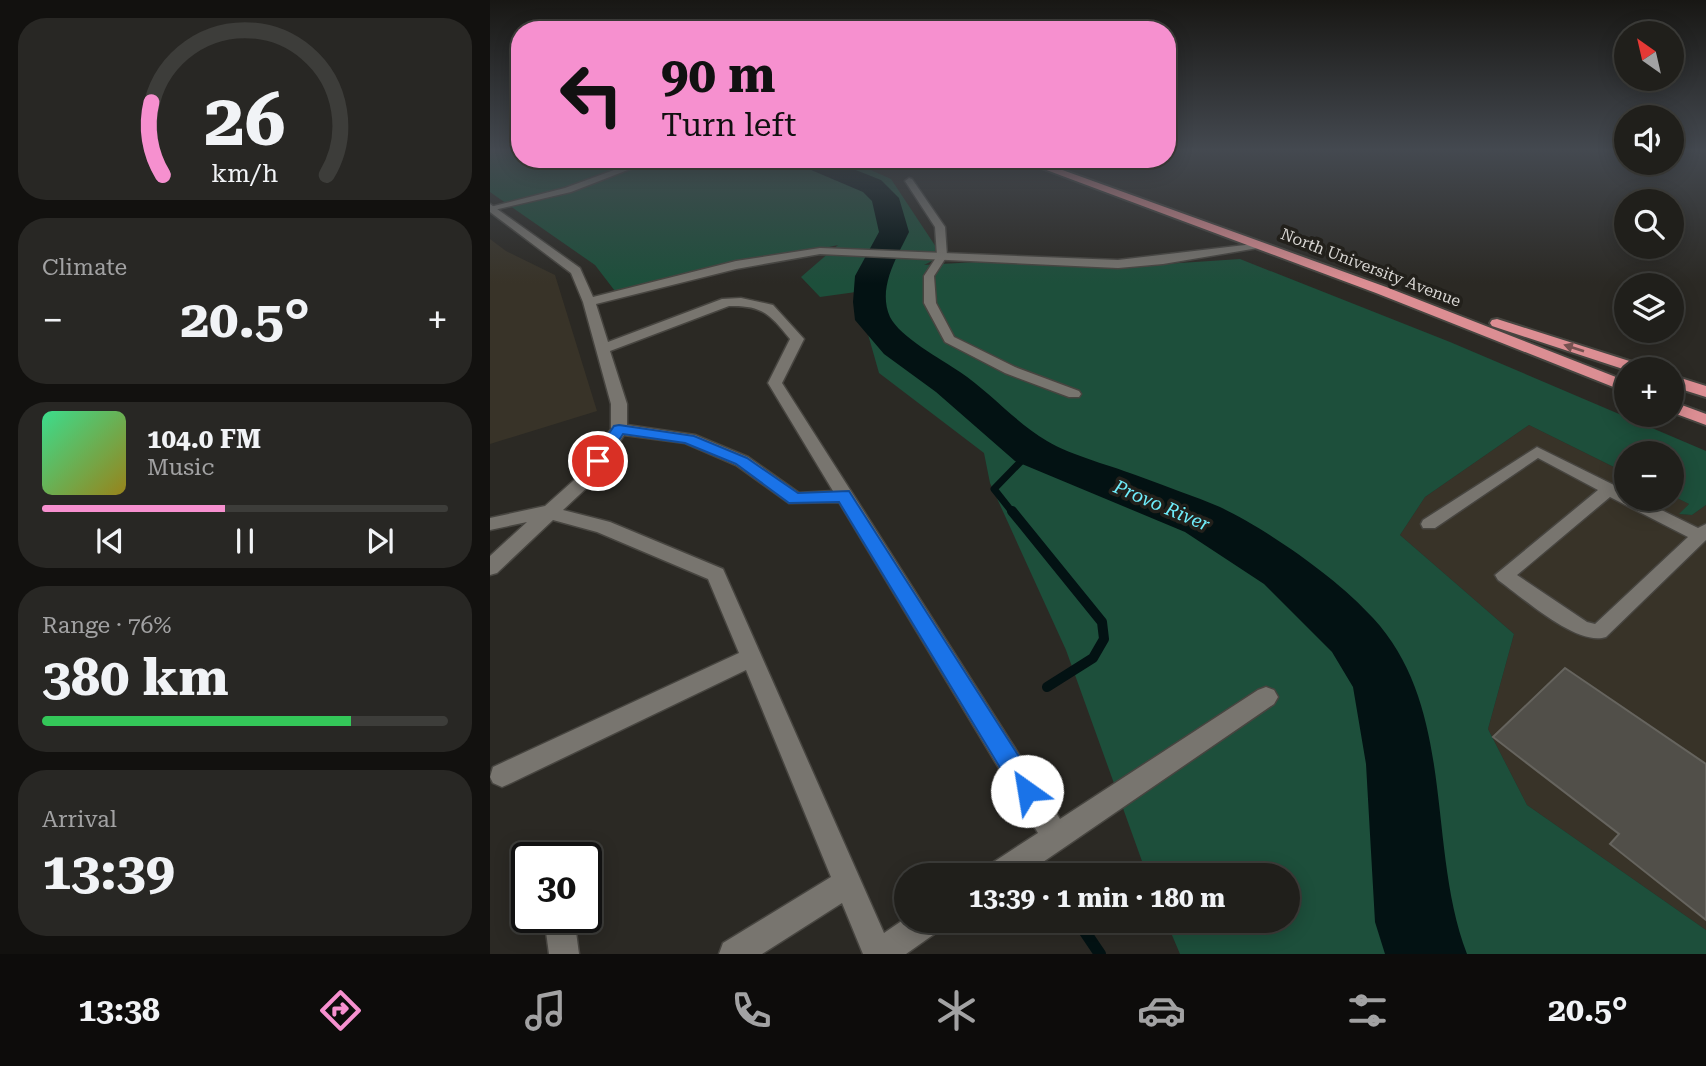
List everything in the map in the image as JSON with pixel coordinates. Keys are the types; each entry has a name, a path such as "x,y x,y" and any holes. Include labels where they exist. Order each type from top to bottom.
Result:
{"highway":[{"name":"North University Avenue","path":"1119,195 1381,290 1614,382"},
{"path":"1381,290 1460,311 1614,361"},
{"path":"1684,384 1706,392"},
{"path":"1684,411 1706,420"}],"street":[{"path":"490,568 588,477 619,429 619,404 589,302 576,271 491,208"},
{"path":"589,302 736,265 805,252 840,251 1118,264 1258,245"},
{"path":"603,349 727,302 748,301 774,309 797,339 775,383 1056,837"},
{"path":"619,429 689,439 742,461 795,499 832,498 843,494"},
{"path":"490,524 547,513 603,527 716,574 879,954 910,933"},
{"path":"502,775 752,657"},
{"path":"1017,863 1266,697"},
{"path":"734,954 848,883"},
{"path":"561,933 564,954"}],"lane":[{"path":"491,208 549,195"},
{"path":"918,195 940,227 942,256 929,276 930,303 949,339 1010,370 1074,394"},
{"path":"1429,524 1536,452 1614,493"},
{"path":"1608,490 1504,575 1582,628 1599,632 1703,533 1653,511"}],"shaded area":[{"path":"490,239 506,251 555,275 597,411 490,444"},
{"path":"1529,425 1614,467 1614,511 1683,511 1680,514 1692,515 1706,505 1706,930 1527,805 1488,729 1514,634 1400,535 1425,497"}],"green space":[{"path":"494,195 901,195 942,256 924,265 976,262 1105,268 1240,259 1450,342 1614,412 1614,427 1650,427 1683,441 1614,441 1614,467 1529,425 1425,497 1400,535 1514,634 1488,729 1527,805 1706,930 1706,954 1180,954 1171,933 1300,933 1300,863 1143,863 1066,650 990,483 984,453 879,373 856,292 820,297 801,277 838,245 618,295 595,265"},
{"path":"1684,442 1706,451 1706,505 1692,515 1679,514 1689,504 1684,502"}],"building":[{"path":"1565,668 1706,764 1706,920 1610,844 1619,834 1493,737"}],"waterway":[{"name":"Provo River","path":"881,195 893,220 894,232 871,276 870,302 873,320 897,346 950,383 1031,451 1203,520 1283,570 1353,635 1383,683 1400,764 1415,922 1426,954"},
{"path":"1013,513 994,489 1031,451"},
{"path":"1012,511 1102,622 1104,639 1093,658 1047,687"},
{"path":"1086,933 1100,954"}],"route":[{"path":"598,461 619,429 689,439 742,461 795,499 832,498 843,494 1027,791"}]}
